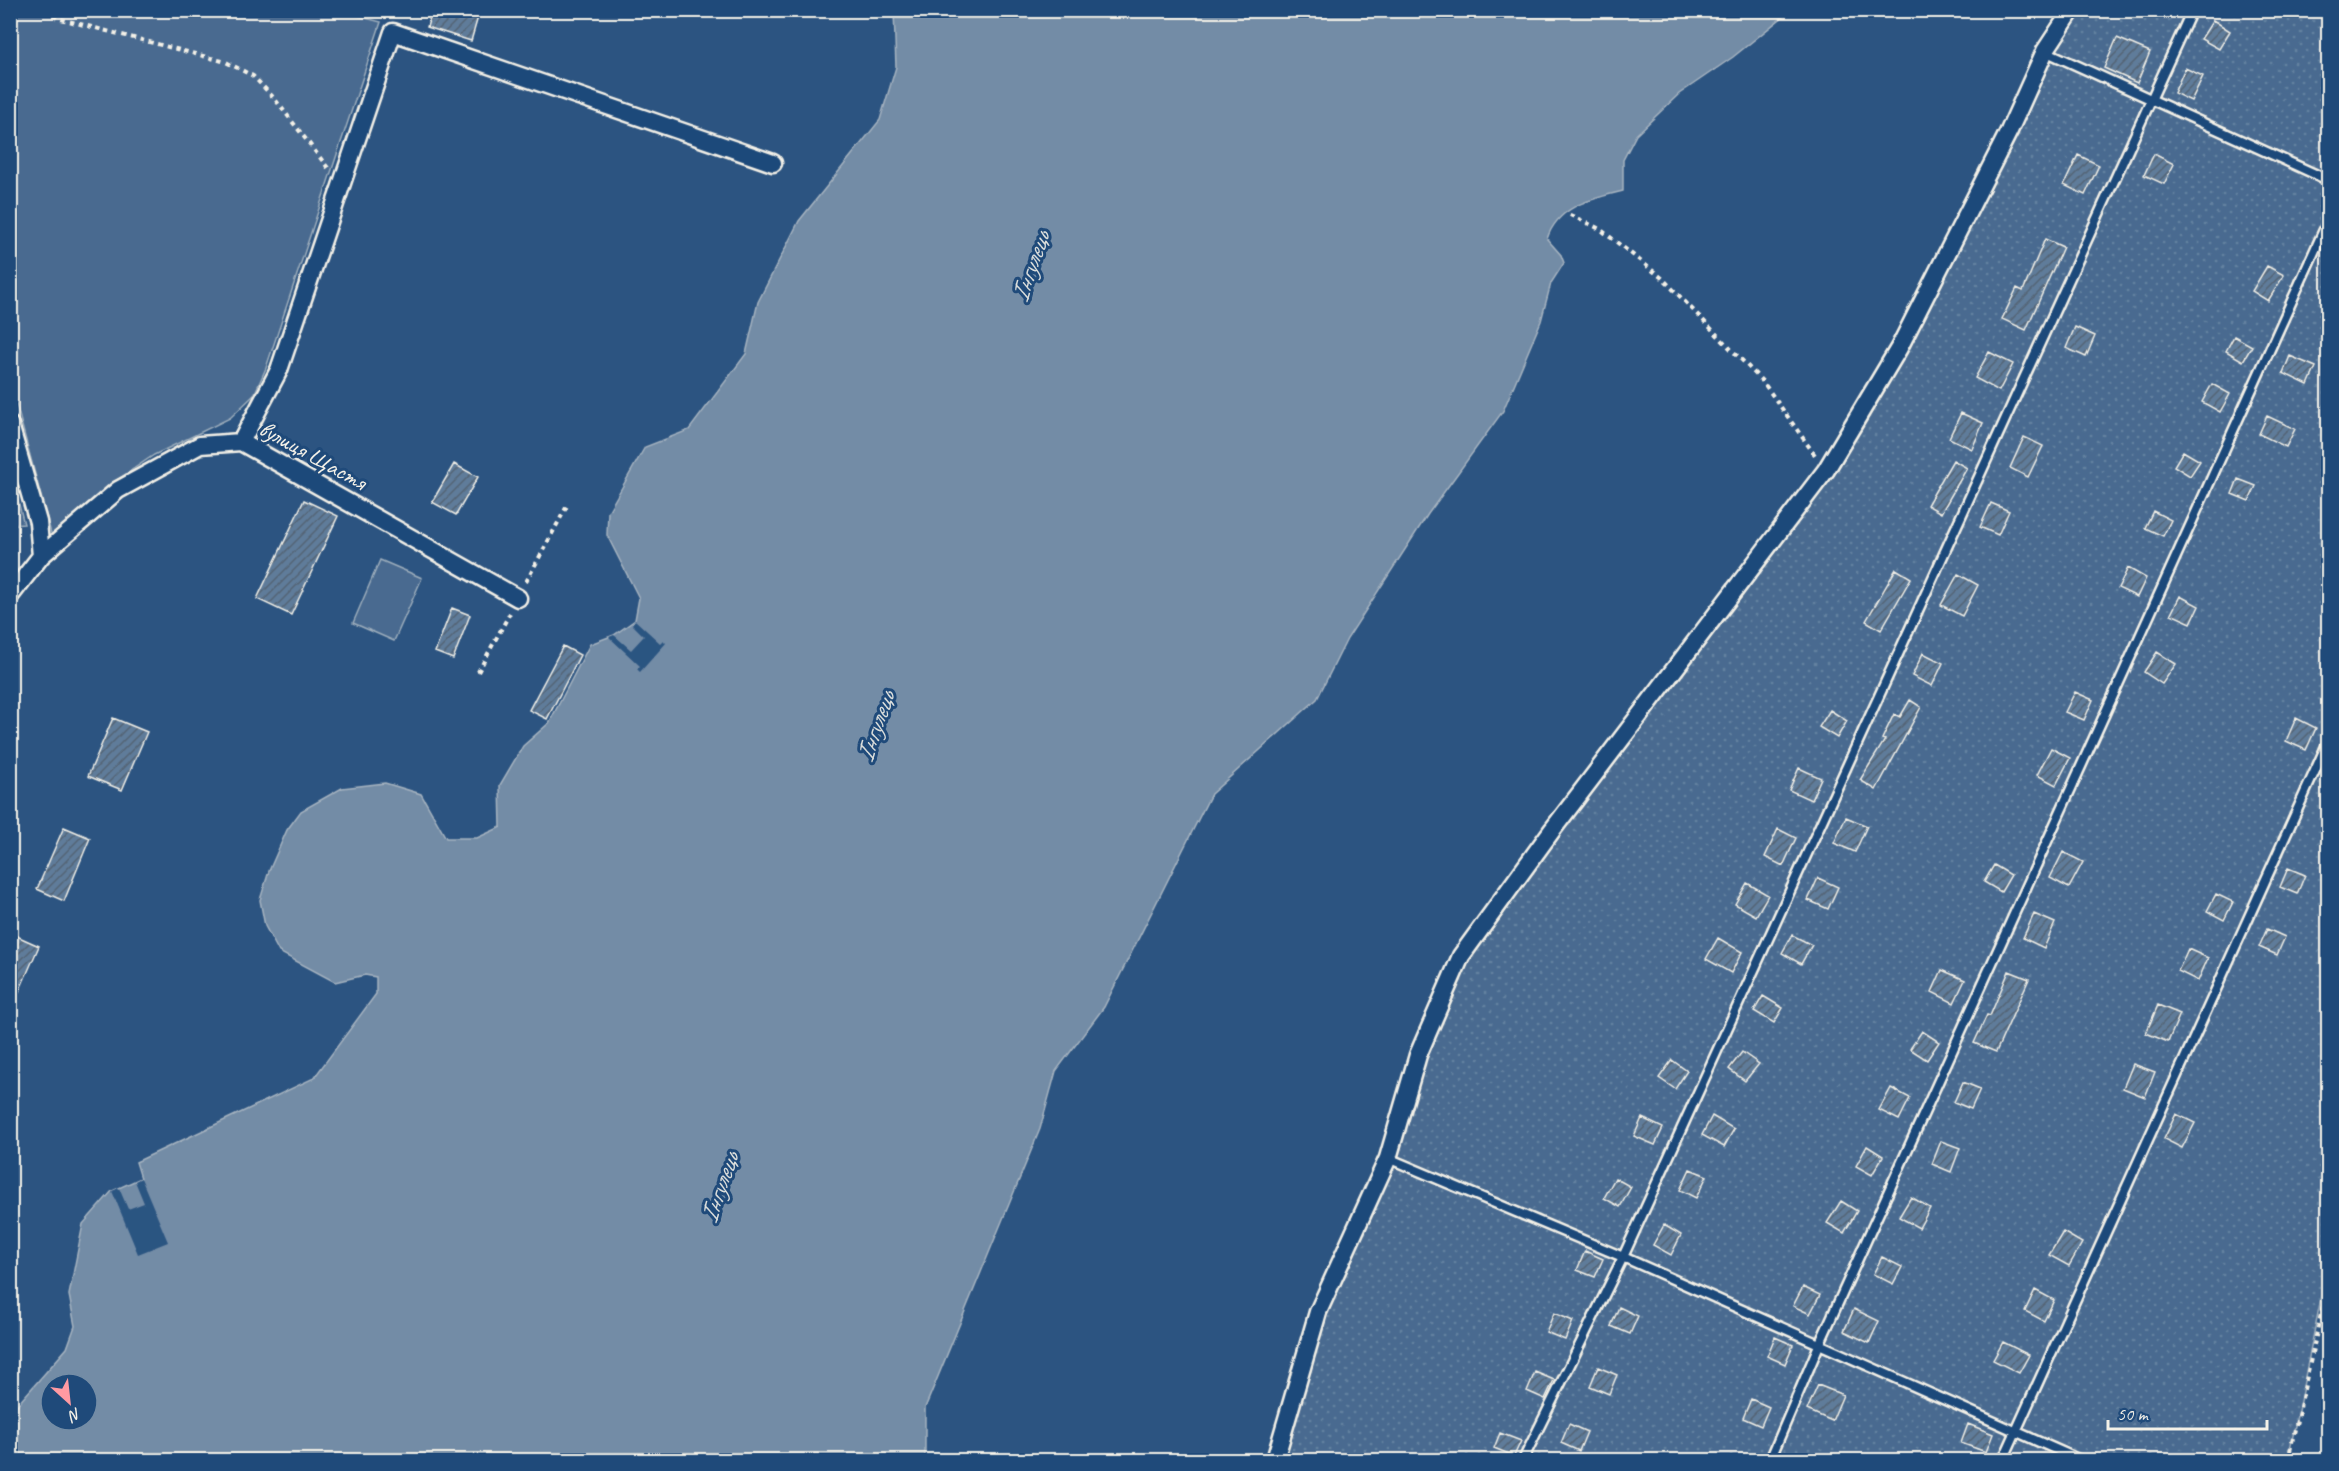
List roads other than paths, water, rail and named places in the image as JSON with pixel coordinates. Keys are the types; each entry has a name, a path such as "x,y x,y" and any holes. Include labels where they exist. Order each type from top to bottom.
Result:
{"street":[{"path":"1275,1461 1318,1312 1388,1158 1418,1055 1461,956 1826,470 1899,348 2009,131 2045,51 2072,10"},
{"path":"241,442 279,370 393,32 772,163"},
{"path":"10,425 38,522 41,556"},
{"name":"вулиця Щастя","path":"10,596 41,556 118,490 160,464 200,445 241,442 518,598"}],"lane":[{"path":"1522,1461 1623,1257 2192,10"},
{"path":"2045,51 2328,180"},
{"path":"1770,1461 1819,1346 2328,221"},
{"path":"2003,1461 2328,742"},
{"path":"1388,1158 1623,1257 2080,1461"}],"water":[{"name":"Інгулець","path":"894,11 1790,11 1733,57 1679,94 1636,135 1623,160 1623,191 1578,205 1559,218 1547,239 1561,255 1564,263 1551,283 1541,321 1503,411 1428,514 1347,639 1317,699 1211,794 1104,1007 1056,1071 1040,1129 925,1408 925,1460 11,1460 11,1412 39,1380 39,1432 99,1432 99,1372 46,1372 67,1348 75,1326 69,1295 83,1224 112,1191 141,1178 136,1162 314,1078 376,994 376,977 365,975 335,982 279,952 265,926 260,900 269,871 287,830 301,811 342,788 385,783 421,794 446,838 477,838 501,827 500,785 523,746 549,723 590,644 614,635 635,620 639,598 607,535 608,512 645,447 689,430 746,354 758,302 799,221 880,120 896,67"}]}
